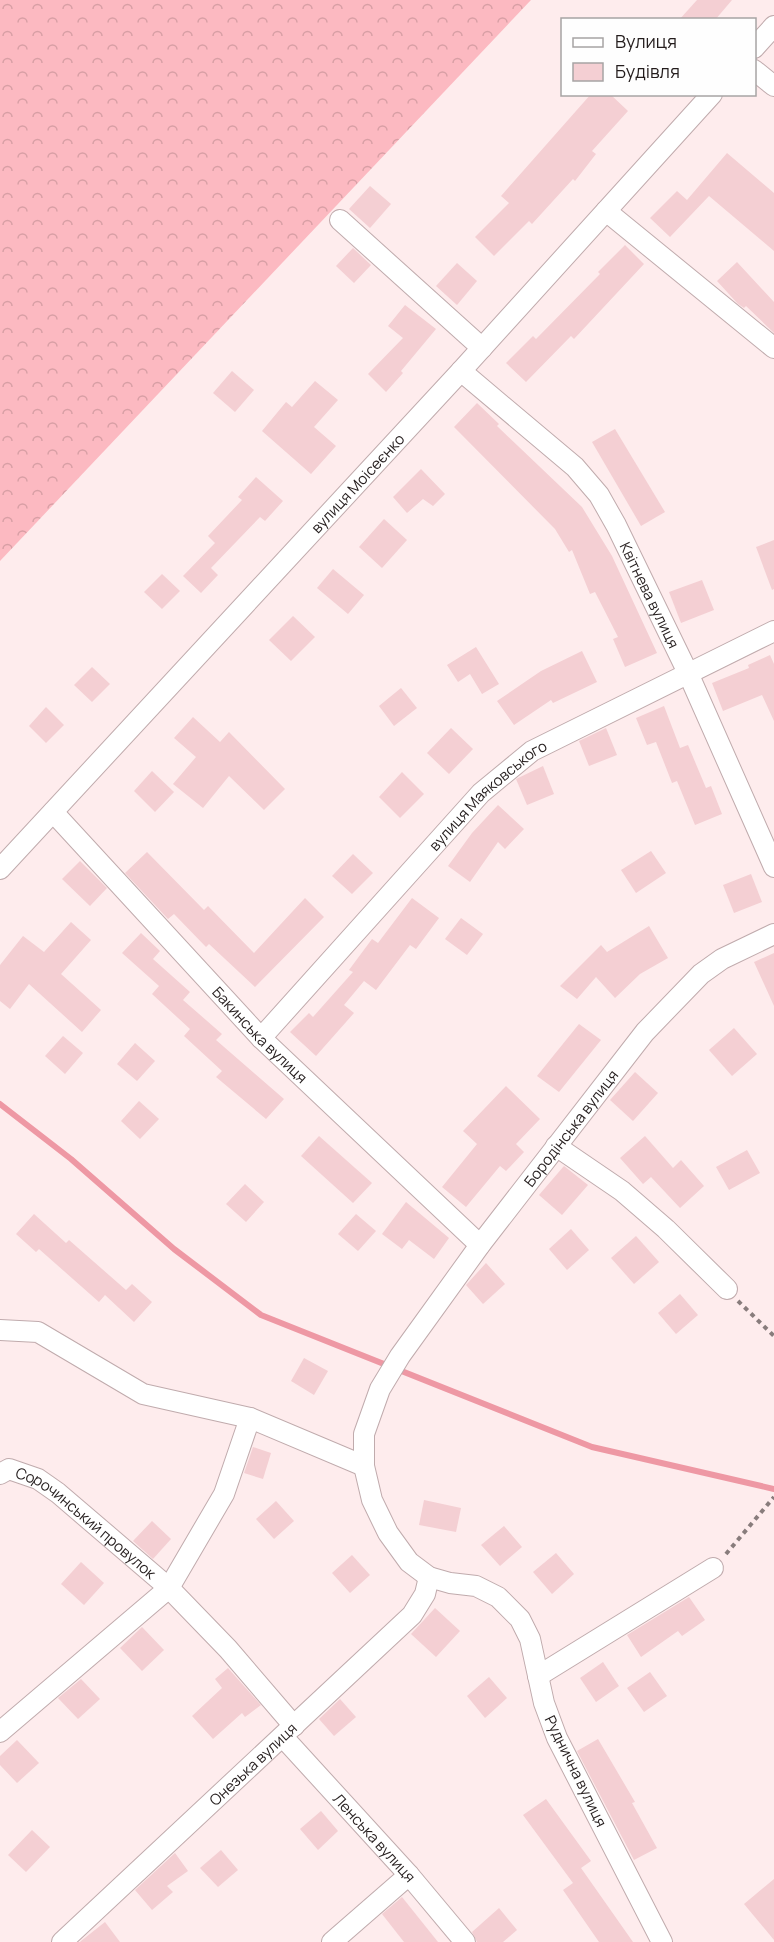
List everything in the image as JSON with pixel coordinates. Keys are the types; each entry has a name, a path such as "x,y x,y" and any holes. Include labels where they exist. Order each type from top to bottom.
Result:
{"street":[{"path":"756,46 774,26"},
{"path":"756,72 774,86"},
{"name":"вулиця Моісеєнко","path":"0,869 461,371 710,96"},
{"path":"606,211 774,348"},
{"path":"340,220 482,348"},
{"name":"Квітнева вулиця","path":"461,371 575,467 599,495 688,673 774,867"},
{"name":"вулиця Маяковського","path":"261,1038 481,793 504,772 532,751 774,631"},
{"name":"Бакинська вулиця","path":"53,812 261,1038 480,1245"},
{"name":"Бородінська вулиця","path":"380,1389 400,1356 480,1245 674,999 701,974 723,959 774,934"},
{"path":"556,1146 622,1191 666,1229 727,1289"},
{"path":"0,1330 38,1332 143,1394 250,1418 364,1466"},
{"name":"Руднична вулиця","path":"380,1389 364,1434 364,1466 372,1500 388,1533 409,1562 429,1577 450,1583 476,1586 498,1597 520,1619 530,1639 544,1703 557,1738 662,1942"},
{"path":"0,1732 169,1588 224,1494 250,1418"},
{"name":"Сорочинський провулок","path":"0,1473 9,1469 38,1479 169,1588"},
{"path":"538,1676 713,1568"},
{"name":"Онезька вулиця","path":"62,1942 412,1615 425,1594 429,1577"},
{"name":"Ленська вулиця","path":"169,1588 228,1649 288,1732 465,1942"},
{"path":"332,1942 409,1875"}],"path":[{"path":"727,1289 774,1336"},
{"path":"713,1568 774,1497"}],"green space":[{"path":"0,0 531,0 0,561"}],"building":[{"path":"697,0 732,0 717,18 681,18"},
{"path":"589,96 612,96 628,111 592,151 596,154 575,181 573,179 532,224 529,221 494,256 475,237 509,203 501,196"},
{"path":"727,153 774,193 774,251 709,196 670,237 650,218 677,191 687,200"},
{"path":"370,186 391,204 370,228 349,209"},
{"path":"625,245 644,264 574,339 571,336 526,382 506,363 533,336 536,339"},
{"path":"353,248 371,265 354,283 336,266"},
{"path":"737,262 774,302 774,333 746,306 744,308 738,304 717,281"},
{"path":"457,263 477,281 457,305 436,286"},
{"path":"405,305 436,329 386,392 368,374 403,338 388,326"},
{"path":"232,371 254,390 235,412 213,393"},
{"path":"315,381 338,400 314,427 336,446 311,474 262,431 286,402 292,407"},
{"path":"477,403 499,424 497,426 582,507 612,556 657,653 625,667 613,639 618,637 595,592 590,594 572,550 569,552 555,529 454,427"},
{"path":"615,429 665,512 641,526 592,442"},
{"path":"421,469 445,494 433,506 423,499 407,513 393,497"},
{"path":"256,477 283,501 265,521 260,517 211,568 218,575 201,593 183,576 215,543 208,536 242,500 238,497"},
{"path":"384,519 407,540 382,568 359,547"},
{"path":"774,540 774,589 772,590 756,547"},
{"path":"333,569 364,595 348,614 317,588"},
{"path":"162,574 180,591 162,609 144,592"},
{"path":"702,580 714,610 681,623 669,592"},
{"path":"293,616 315,637 291,661 269,640"},
{"path":"476,647 499,684 482,694 470,674 458,682 447,665"},
{"path":"582,651 597,682 553,703 551,700 514,725 497,701 541,671"},
{"path":"770,655 774,664 774,721 762,695 723,711 712,683 749,668 748,665"},
{"path":"92,667 110,684 92,702 74,685"},
{"path":"401,688 417,708 394,726 379,706"},
{"path":"664,706 680,748 688,745 706,788 711,786 722,814 695,825 677,781 672,783 656,742 647,745 636,718"},
{"path":"46,707 64,725 46,743 29,726"},
{"path":"193,717 220,742 229,732 285,789 264,810 229,776 203,808 173,784 196,757 174,738"},
{"path":"451,728 473,749 449,774 427,753"},
{"path":"606,728 617,755 589,766 579,741"},
{"path":"543,766 554,794 527,805 516,779"},
{"path":"152,771 174,792 155,812 134,791"},
{"path":"402,772 424,794 400,818 379,797"},
{"path":"498,805 524,829 505,849 498,842 470,882 448,866 472,833"},
{"path":"651,851 666,873 636,893 621,870"},
{"path":"147,852 204,910 208,906 254,953 305,898 324,917 255,987 209,944 206,947 174,914 168,919 125,873"},
{"path":"353,854 373,873 352,894 332,876"},
{"path":"80,861 107,888 90,906 62,879"},
{"path":"751,874 762,902 734,913 723,885"},
{"path":"412,898 439,918 416,949 410,945 376,990 364,981 344,1005 354,1013 316,1056 290,1032 309,1013 313,1017 353,972 349,970 372,939 378,943"},
{"path":"461,918 483,934 467,955 445,939"},
{"path":"71,922 91,940 61,974 101,1010 82,1032 29,984 10,1009 0,1001 0,965 23,936 44,952"},
{"path":"649,926 668,958 640,974 615,998 596,977 577,999 560,986 601,945 607,952"},
{"path":"141,933 160,951 153,959 190,992 183,1000 222,1034 216,1040 284,1099 266,1119 216,1077 222,1071 184,1036 190,1029 152,994 159,986 122,953"},
{"path":"774,953 774,1006 754,962"},
{"path":"579,1024 601,1040 559,1092 537,1076"},
{"path":"734,1028 757,1054 732,1076 709,1050"},
{"path":"63,1036 83,1053 65,1074 45,1056"},
{"path":"135,1043 155,1061 137,1081 117,1064"},
{"path":"635,1072 658,1093 633,1121 610,1100"},
{"path":"506,1086 540,1119 516,1144 524,1152 506,1171 500,1166 466,1207 442,1187 477,1144 463,1131"},
{"path":"139,1101 159,1119 140,1139 121,1121"},
{"path":"319,1136 372,1183 353,1203 301,1156"},
{"path":"645,1136 673,1168 681,1160 704,1186 680,1208 651,1177 643,1184 620,1158"},
{"path":"747,1150 760,1173 729,1190 716,1167"},
{"path":"564,1166 588,1185 562,1215 539,1195"},
{"path":"245,1184 264,1202 246,1222 226,1204"},
{"path":"406,1202 449,1238 434,1259 409,1240 402,1249 382,1234"},
{"path":"34,1214 66,1243 69,1240 126,1290 132,1284 152,1302 134,1322 105,1295 99,1302 39,1249 36,1252 16,1234"},
{"path":"356,1214 376,1231 358,1251 338,1234"},
{"path":"571,1229 589,1250 567,1270 549,1249"},
{"path":"636,1236 659,1262 634,1284 611,1258"},
{"path":"486,1263 505,1284 483,1304 466,1285"},
{"path":"680,1294 698,1315 676,1334 658,1313"},
{"path":"304,1358 328,1371 314,1395 291,1381"},
{"path":"253,1447 271,1453 263,1479 244,1473"},
{"path":"424,1500 461,1508 456,1532 419,1525"},
{"path":"276,1501 294,1521 274,1539 256,1519"},
{"path":"152,1521 171,1539 153,1559 133,1541"},
{"path":"504,1526 522,1547 500,1566 481,1545"},
{"path":"556,1553 574,1574 552,1594 533,1572"},
{"path":"352,1555 370,1575 350,1593 332,1573"},
{"path":"81,1562 104,1583 84,1605 61,1584"},
{"path":"689,1597 705,1620 682,1636 678,1631 641,1657 627,1635"},
{"path":"435,1608 460,1631 436,1657 411,1634"},
{"path":"142,1627 164,1650 142,1671 120,1648"},
{"path":"603,1662 619,1686 596,1702 580,1678"},
{"path":"228,1668 261,1705 245,1717 242,1713 213,1739 192,1716 222,1688 215,1679"},
{"path":"650,1672 667,1696 644,1712 627,1688"},
{"path":"489,1677 507,1698 485,1718 467,1696"},
{"path":"81,1679 100,1699 78,1719 58,1698"},
{"path":"340,1699 356,1717 334,1736 319,1719"},
{"path":"598,1739 635,1802 632,1803 657,1848 634,1860 577,1751"},
{"path":"17,1740 39,1763 17,1783 0,1765 0,1756"},
{"path":"546,1799 591,1861 581,1868 633,1942 599,1942 563,1890 573,1883 523,1815"},
{"path":"321,1811 338,1831 318,1850 300,1829"},
{"path":"32,1830 50,1847 26,1872 8,1855"},
{"path":"221,1850 238,1870 218,1887 200,1868"},
{"path":"175,1853 188,1871 167,1886 173,1892 152,1910 135,1890"},
{"path":"774,1879 774,1940 744,1904"},
{"path":"402,1897 438,1942 404,1942 382,1914"},
{"path":"499,1908 517,1930 503,1942 477,1942 472,1932"},
{"path":"105,1922 120,1942 80,1942 81,1941"}],"waterway":[{"path":"0,1104 71,1159 174,1249 261,1315 592,1447 774,1489"}]}
